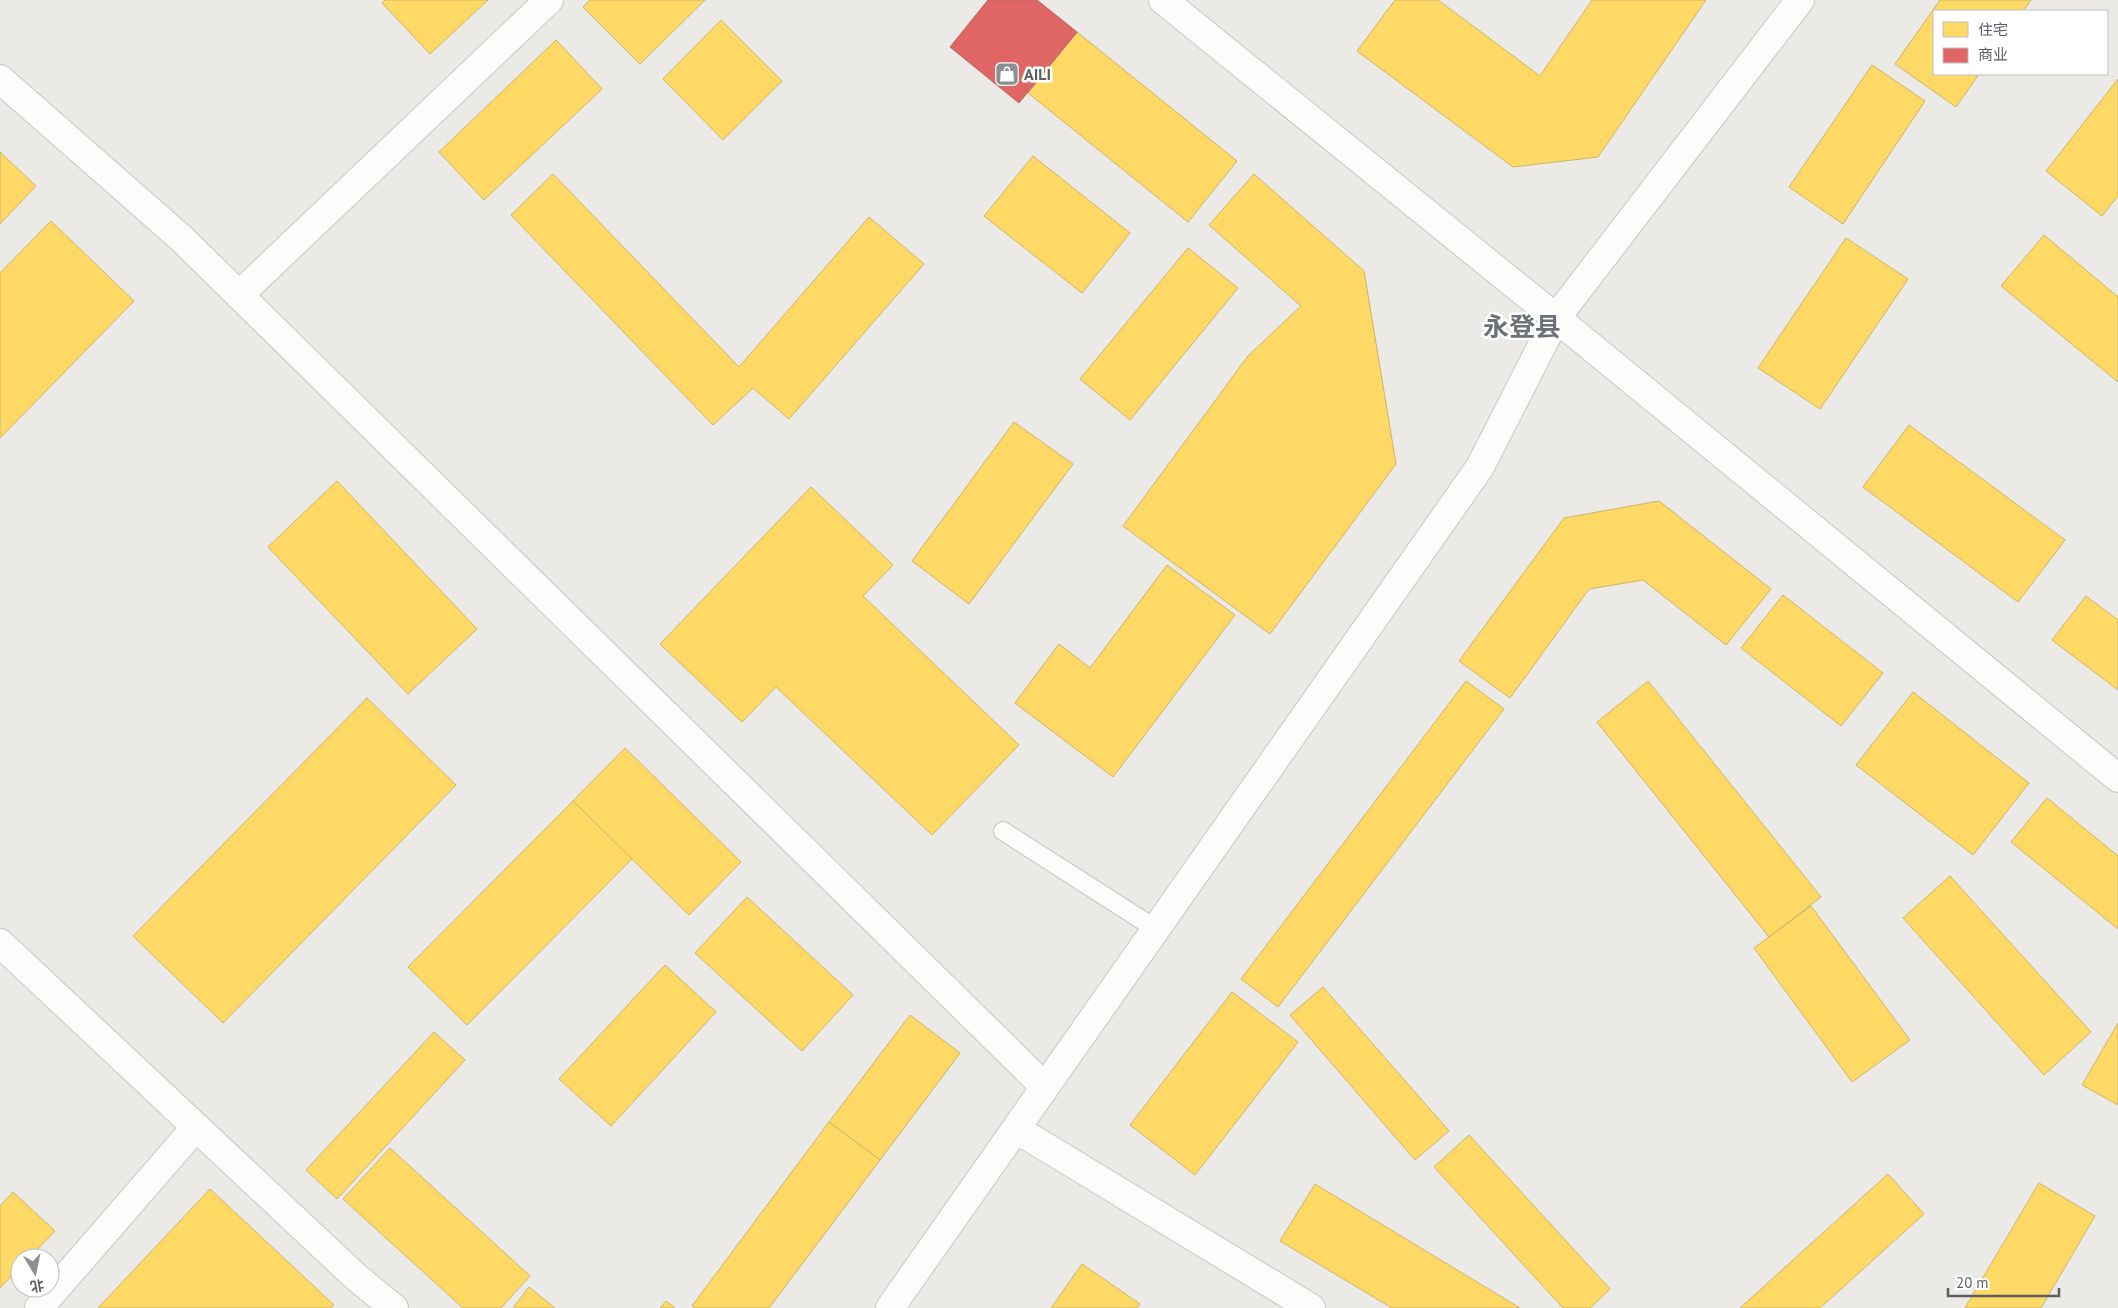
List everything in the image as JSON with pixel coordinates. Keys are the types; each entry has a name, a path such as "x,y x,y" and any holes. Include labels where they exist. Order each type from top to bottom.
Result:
{"street":[{"path":"239,295 549,0"},
{"path":"1163,0 1556,318 2118,778"},
{"path":"890,1308 1480,467 1556,318 1800,0"},
{"path":"0,79 181,238 1045,1087"},
{"path":"0,943 356,1277 394,1308"},
{"path":"39,1308 196,1127"},
{"path":"1016,1129 1310,1308"}],"lane":[{"path":"1003,831 1156,929"}],"building: 住宅":[{"path":"385,0 488,0 430,54 382,3"},
{"path":"590,0 705,0 640,64 583,7"},
{"path":"1395,0 1438,0 1540,76 1592,0 1706,0 1598,157 1513,167 1357,51"},
{"path":"1940,0 2031,0 2024,10 1933,10 1933,75 1978,75 1956,107 1895,64"},
{"path":"721,20 782,81 723,140 663,79"},
{"path":"1077,32 1237,161 1188,222 1028,93"},
{"path":"556,40 602,89 484,200 439,152"},
{"path":"1872,65 1925,101 1843,224 1789,187"},
{"path":"2118,79 2118,196 2102,216 2046,171"},
{"path":"0,152 36,186 0,224"},
{"path":"1033,156 1130,233 1082,293 984,216"},
{"path":"553,174 739,367 869,217 924,264 789,419 753,388 713,425 511,215"},
{"path":"1254,174 1364,271 1396,464 1270,634 1123,526 1248,356 1301,306 1209,225"},
{"path":"51,221 134,301 0,438 0,273"},
{"path":"2044,235 2118,297 2118,382 2001,286"},
{"path":"1846,238 1908,279 1820,409 1758,368"},
{"path":"1188,248 1238,288 1130,420 1080,379"},
{"path":"1014,422 1073,464 969,604 912,561"},
{"path":"1909,425 2065,540 2018,602 1863,487"},
{"path":"337,481 477,629 408,694 268,547"},
{"path":"811,487 893,565 863,596 1019,745 932,835 776,687 742,722 660,644"},
{"path":"1659,501 1771,589 1726,645 1643,580 1589,589 1510,698 1459,661 1564,518"},
{"path":"1167,565 1235,615 1113,777 1015,703 1059,644 1090,668"},
{"path":"1783,595 1883,673 1841,726 1741,648"},
{"path":"2086,596 2118,620 2118,690 2052,640"},
{"path":"1466,681 1504,709 1278,1007 1241,979"},
{"path":"1648,681 1821,897 1769,937 1597,722"},
{"path":"1913,692 2029,783 1973,855 1856,765"},
{"path":"367,698 456,785 223,1023 133,936"},
{"path":"625,748 741,862 689,915 573,801"},
{"path":"2047,798 2118,856 2118,929 2011,842"},
{"path":"573,801 632,859 467,1025 408,967"},
{"path":"1950,876 2091,1032 2044,1075 1903,918"},
{"path":"747,897 853,995 802,1051 695,953"},
{"path":"1811,906 1910,1040 1852,1082 1754,948"},
{"path":"665,965 716,1012 611,1126 559,1079"},
{"path":"1323,987 1449,1131 1415,1160 1290,1015"},
{"path":"1232,992 1298,1042 1195,1175 1130,1125"},
{"path":"910,1015 960,1053 880,1160 829,1122"},
{"path":"2118,1023 2118,1105 2082,1085"},
{"path":"434,1032 465,1060 337,1199 306,1170"},
{"path":"829,1122 880,1160 769,1308 695,1308 692,1306"},
{"path":"1469,1135 1610,1289 1590,1308 1563,1308 1434,1167"},
{"path":"390,1148 530,1276 501,1308 463,1308 343,1199"},
{"path":"1888,1174 1924,1214 1820,1308 1740,1308"},
{"path":"2039,1183 2095,1216 2041,1308 1965,1308"},
{"path":"1315,1184 1520,1308 1392,1308 1280,1241"},
{"path":"210,1189 334,1305 331,1308 98,1308"},
{"path":"13,1192 55,1231 39,1248 10,1248 10,1278 0,1288 0,1206"},
{"path":"1082,1264 1140,1304 1137,1308 1051,1308"},
{"path":"529,1287 555,1308 513,1308"},
{"path":"666,1301 675,1308 660,1308"}],"building: 商业":[{"path":"988,0 1037,0 1077,32 1019,103 950,47"}],"place":[{"name":"AILI","path":"1007,74"}],"district":[{"name":"永登县","path":"1522,326"}]}
